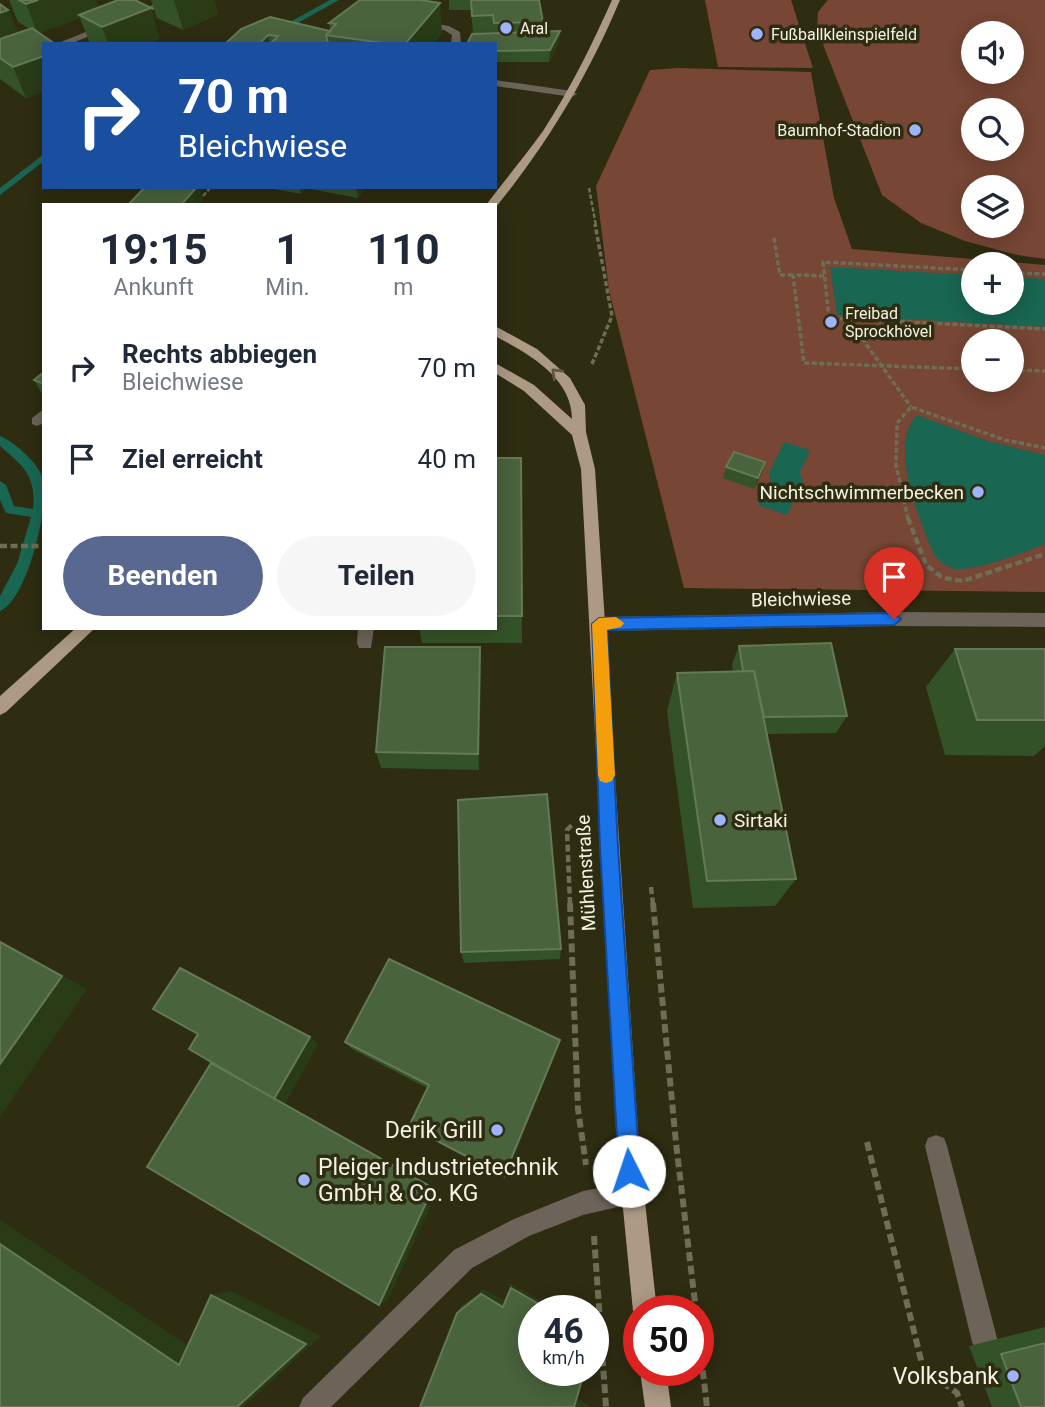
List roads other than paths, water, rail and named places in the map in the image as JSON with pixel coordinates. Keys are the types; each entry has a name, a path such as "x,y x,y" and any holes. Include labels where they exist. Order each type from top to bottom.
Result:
{"main road":[{"path":"494,203 550,131 597,46 616,0"},
{"name":"Mühlenstraße","path":"497,331 515,340 557,372 569,386 578,405 580,434 588,469 631,1194 643,1295"},
{"path":"497,368 529,388 580,434"},
{"path":"0,707 85,630"},
{"path":"655,1386 658,1407"}],"street":[{"path":"66,42 173,0"},
{"path":"411,22 446,28 457,34 456,42"},
{"path":"497,83 572,94"},
{"name":"Bleichwiese","path":"599,624 894,619 1045,620"},
{"path":"936,1146 985,1342"},
{"path":"312,1407 463,1259 522,1227 592,1202 631,1194"}],"water":[{"path":"830,267 961,274 961,315 1024,315 1024,278 1045,279 1045,327 837,315"},
{"name":"Nichtschwimmerbecken","path":"917,415 988,441 1045,455 1045,544 967,569 951,568 934,555 915,504 906,464 905,445 909,429"},
{"path":"784,442 810,450 800,473 803,481 787,515 758,505 771,480 769,473"}],"waterway":[{"path":"258,42 335,0"},
{"path":"0,192 42,159"},
{"path":"0,440 21,458 37,479 40,491 38,514"},
{"path":"0,485 10,510 38,514"},
{"path":"0,606 16,581 31,545 38,514"}],"place":[{"name":"Aral","path":"506,28"},
{"name":"Fußballkleinspielfeld","path":"757,34"},
{"name":"Baumhof-Stadion","path":"915,130"},
{"name":"Freibad Sprockhövel","path":"831,322"},
{"name":"Nichtschwimmerbecken","path":"978,492"},
{"name":"Sirtaki","path":"720,820"},
{"name":"Derik Grill","path":"497,1130"},
{"name":"Pleiger Industrietechnik GmbH & Co. KG","path":"304,1180"},
{"name":"Volksbank","path":"1013,1376"}]}
